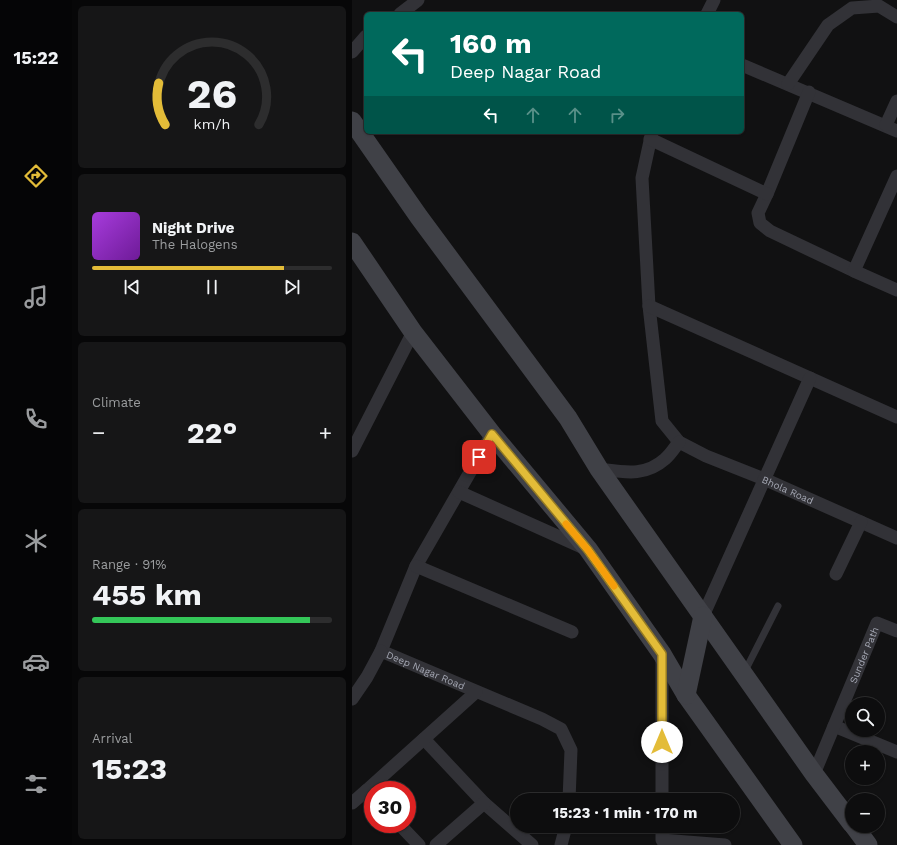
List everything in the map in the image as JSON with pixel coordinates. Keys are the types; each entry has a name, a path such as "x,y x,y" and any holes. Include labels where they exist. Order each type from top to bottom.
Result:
{"street":[{"path":"403,12 418,0"},
{"path":"708,12 714,0"},
{"path":"788,84 828,25 852,8 881,3 897,17"},
{"path":"352,52 364,38"},
{"path":"744,65 892,128 897,101"},
{"path":"809,92 758,213 760,223 770,231 897,290"},
{"path":"352,121 418,217 568,418 599,469 814,774 845,815"},
{"path":"599,469 629,473 648,470 666,459 679,442 662,421 649,306 642,178 651,135 767,194"},
{"path":"854,271 897,176"},
{"path":"352,242 413,332 492,434 588,550 662,654 686,695 793,845"},
{"path":"649,306 897,417"},
{"path":"352,450 413,332"},
{"path":"686,695 702,616 810,378"},
{"name":"Deep Nagar Road","path":"492,434 416,566 381,651 476,692 542,718 561,730 571,750 569,793"},
{"name":"Bhola Road","path":"679,442 706,456 764,479 897,538"},
{"path":"459,492 588,550"},
{"path":"836,574 861,522"},
{"path":"416,566 572,632"},
{"name":"Sunder Path","path":"814,774 877,623 897,631"},
{"path":"352,699 367,677 381,651"},
{"path":"662,654 662,793"},
{"path":"382,781 424,739 476,692"},
{"path":"834,726 897,752"},
{"path":"424,739 484,803 532,845"},
{"path":"352,803 364,796"},
{"path":"436,845 484,803"},
{"path":"408,833 419,845"},
{"path":"561,845 564,833"},
{"path":"859,833 868,845"},
{"path":"662,843 725,845"}],"lane":[{"path":"743,673 778,606"}],"slow traffic":[{"path":"566,524 588,550 614,586"}],"route":[{"path":"479,457 492,434 588,550 662,654 662,742"}]}
